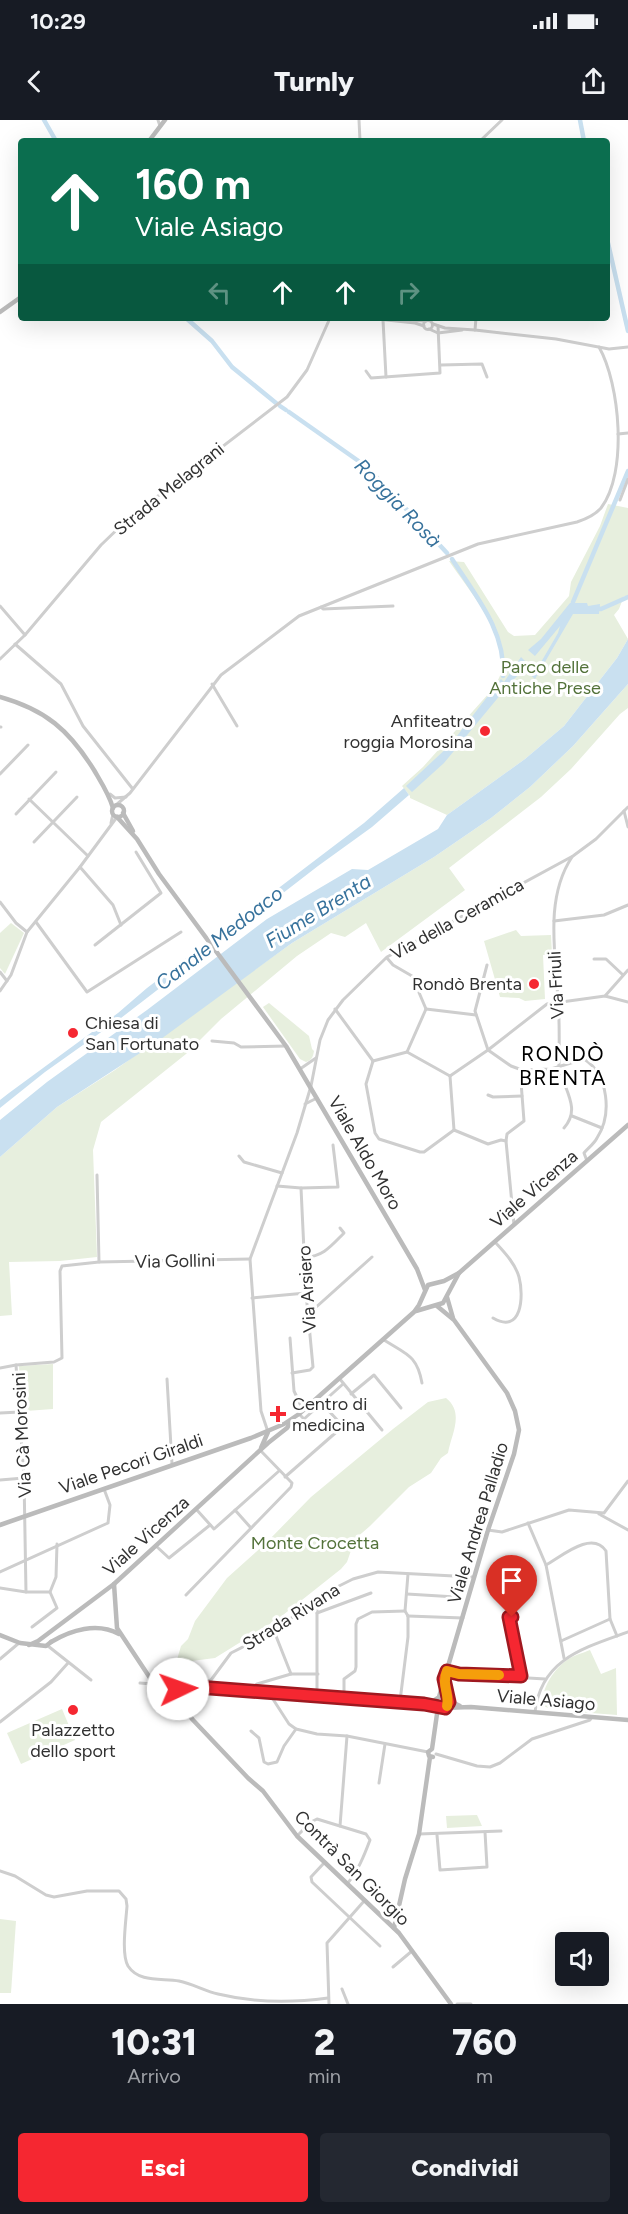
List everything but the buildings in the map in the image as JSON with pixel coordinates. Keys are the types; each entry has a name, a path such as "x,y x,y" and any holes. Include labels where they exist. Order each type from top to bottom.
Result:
{"main road":[{"path":"151,138 165,120"},
{"path":"0,312 18,299"},
{"path":"2,697 31,708 58,724 80,747 116,809 137,839"},
{"path":"103,786 110,794 116,809 123,813 137,839"},
{"name":"Viale Aldo Moro","path":"137,839 286,1046 420,1275 424,1292"},
{"name":"Viale Vicenza","path":"414,1312 424,1292 436,1282 459,1273 628,1125"},
{"name":"Viale Vicenza","path":"270,1431 301,1412 414,1312 443,1303 459,1273"},
{"path":"420,1275 445,1286 448,1295"},
{"path":"424,1292 426,1301 435,1305"},
{"name":"Viale Andrea Palladio","path":"448,1295 454,1320"},
{"name":"Viale Andrea Palladio","path":"435,1305 454,1320 507,1393 518,1420 517,1447 488,1530 438,1698"},
{"name":"Viale Vicenza","path":"29,1645 114,1584 287,1428 293,1418"},
{"path":"268,1443 273,1437 270,1431"},
{"path":"260,1450 270,1431"},
{"name":"Viale Pecori Giraldi","path":"0,1525 270,1431"},
{"path":"251,1438 260,1450"},
{"path":"114,1584 116,1624 152,1684"},
{"path":"0,1635 29,1645 49,1645 76,1630 114,1628 116,1624"},
{"path":"107,1629 121,1635"},
{"path":"43,1637 50,1637 49,1645 40,1642 43,1637"},
{"name":"Viale Andrea Palladio","path":"444,1679 448,1699"},
{"name":"Viale Asiago","path":"152,1684 159,1688 250,1690 424,1704 446,1708 462,1707 628,1720"},
{"name":"Contrà San Giorgio","path":"171,1687 171,1692 193,1720 263,1791 297,1836 394,1928 452,2004"},
{"path":"178,1687 180,1702"},
{"name":"Viale Asiago","path":"424,1704 444,1696 462,1707"},
{"path":"394,1928 405,1879 419,1834 438,1698"},
{"path":"435,1727 446,1708 448,1699"},
{"path":"430,1752 433,1757 436,1754"}],"street":[{"path":"158,120 160,126"},
{"path":"359,120 360,138"},
{"path":"484,138 502,120"},
{"name":"Strada Melagrani","path":"0,659 25,635 101,545 128,519 295,388 310,363 329,321"},
{"path":"383,321 386,377"},
{"path":"398,321 429,321 438,326 465,330"},
{"path":"429,321 429,329 438,333 475,330 606,348 628,347"},
{"path":"475,330 476,321"},
{"path":"366,370 371,378 440,373 438,326"},
{"path":"599,346 606,360"},
{"path":"0,991 7,981 27,932 80,867 110,825 116,809 221,675 299,616 478,544 588,518 602,507 615,480 620,460 614,396 606,360 606,348"},
{"path":"441,365 482,364 487,377"},
{"path":"618,434 628,433"},
{"path":"620,501 628,479"},
{"path":"0,606 25,635"},
{"path":"320,607 323,609 393,606"},
{"path":"15,644 61,684 83,726 132,789"},
{"path":"212,684 237,726"},
{"path":"0,773 28,745"},
{"path":"16,814 56,772"},
{"path":"110,794 119,798 127,796"},
{"path":"34,842 77,797"},
{"path":"29,799 88,856"},
{"name":"Via della Ceramica","path":"250,1260 297,1133 311,1086 322,1032 335,1010 387,957 573,855 596,839 628,807"},
{"path":"624,811 628,827"},
{"path":"110,825 126,825"},
{"path":"95,945 161,893 136,852"},
{"name":"Via Friuli","path":"572,1116 570,1097 559,1066 554,921 559,886 573,855"},
{"path":"80,867 112,905 121,925"},
{"path":"0,902 16,923 27,932"},
{"path":"554,921 604,915 628,905"},
{"path":"36,922 87,992 181,932"},
{"path":"387,957 393,965 412,975 426,1009 407,1052"},
{"path":"594,959 606,959 623,975"},
{"path":"487,965 476,1015 488,1050 511,1066 520,1069 550,1069 585,1059 601,1080 607,1102 605,1122 597,1139 584,1153 587,1161"},
{"path":"605,996 628,970"},
{"path":"0,972 7,981"},
{"path":"450,1076 547,1004 605,996 628,1002"},
{"path":"426,1009 476,1015"},
{"path":"335,1010 373,1061"},
{"path":"212,1041 234,1043 241,1047 286,1046"},
{"path":"373,1061 407,1052 450,1076"},
{"path":"300,1069 317,1057"},
{"path":"373,1061 366,1084 375,1133 379,1139 424,1152 454,1130"},
{"path":"514,1225 506,1141 507,1134 524,1121 520,1069"},
{"path":"450,1076 454,1130"},
{"path":"488,1095 522,1096"},
{"path":"304,1106 317,1098"},
{"path":"564,1128 572,1116 602,1128"},
{"path":"454,1130 488,1144 501,1140 506,1141"},
{"path":"277,1186 338,1187 333,1145"},
{"path":"239,1156 241,1161 282,1173"},
{"path":"97,1175 99,1262"},
{"name":"Via Arsiero","path":"292,1373 310,1370 313,1367 306,1293 301,1188"},
{"path":"305,1257 321,1255 344,1233 339,1228"},
{"path":"493,1317 505,1322 514,1320 519,1315 520,1286 519,1276 513,1262 495,1242"},
{"path":"308,1310 314,1309 372,1257"},
{"path":"250,1260 261,1411 270,1431"},
{"name":"Via Gollini","path":"99,1262 250,1260"},
{"name":"Via Cà Morosini","path":"26,1592 24,1478 16,1365 54,1362 62,1358 60,1271 66,1264 99,1262"},
{"path":"252,1298 306,1293"},
{"path":"290,1338 292,1373 297,1400 304,1419 343,1384"},
{"path":"382,1339 404,1350 411,1357 420,1371 422,1383"},
{"path":"0,1368 16,1365"},
{"path":"351,1394 374,1375 401,1408"},
{"path":"339,1378 382,1430"},
{"path":"167,1379 172,1464"},
{"path":"285,1477 341,1428 339,1422 317,1398"},
{"path":"0,1413 20,1412"},
{"path":"186,1595 291,1487 292,1484 260,1450"},
{"path":"196,1509 214,1529 279,1471"},
{"path":"0,1480 24,1478"},
{"path":"598,1514 608,1509 628,1481"},
{"path":"0,1572 57,1544 108,1523 110,1505 104,1488"},
{"path":"235,1510 251,1528"},
{"path":"488,1530 502,1532 569,1510 598,1514 628,1530"},
{"path":"528,1523 546,1565 564,1658"},
{"path":"155,1546 169,1558 210,1525"},
{"path":"546,1565 588,1542 598,1543 603,1547 606,1551 610,1620 617,1636"},
{"path":"32,1627 57,1608 50,1592 56,1577 57,1544"},
{"name":"Strada Rivana","path":"193,1687 194,1684 211,1680 231,1653 274,1631 334,1587 353,1579 378,1572 475,1578"},
{"path":"399,1703 408,1637 408,1616 405,1611 408,1573"},
{"path":"0,1588 26,1592 50,1592"},
{"path":"317,1613 371,1593"},
{"path":"406,1594 456,1597"},
{"path":"317,1599 317,1696"},
{"path":"344,1698 344,1679 356,1668 358,1618 372,1612 405,1611"},
{"path":"408,1616 463,1618"},
{"path":"512,1617 509,1617 521,1676"},
{"path":"561,1641 610,1620"},
{"path":"274,1631 291,1674"},
{"path":"535,1712 540,1688 564,1658 628,1632"},
{"path":"0,1659 20,1643"},
{"path":"49,1645 91,1680"},
{"path":"0,1722 51,1682 68,1662"},
{"path":"447,1671 459,1674 545,1679"},
{"path":"250,1690 256,1684 291,1674 318,1674"},
{"path":"140,1683 152,1684"},
{"path":"269,1693 289,1724 296,1729 430,1752"},
{"path":"436,1754 477,1766 490,1767 500,1763 532,1738 590,1720 592,1717"},
{"path":"251,1731 258,1737 264,1762 268,1764 280,1759 284,1746 296,1729"},
{"path":"340,1826 347,1736"},
{"path":"379,1783 385,1743"},
{"path":"297,1836 317,1819 366,1834 370,1840 354,1875 347,1884"},
{"path":"419,1834 501,1831"},
{"path":"437,1834 440,1870 487,1867 485,1832"},
{"path":"325,1862 311,1877 312,1882 380,1946"},
{"path":"0,1871 15,1876 46,1895 54,1897 87,1892 119,1891 126,1899 127,1906 126,1960 131,1970 142,1977 176,1981 216,1994 256,2000 299,2002 328,1998"},
{"path":"329,2004 327,1942 365,1900"},
{"path":"393,1967 412,1951"},
{"path":"342,1989 348,2004"},
{"path":"457,2004 471,2004"}],"green space":[{"name":"Parco delle Antiche Prese","path":"608,504 628,508 628,596 624,596 614,615 628,639 617,658 564,726 525,759 447,815 410,798 402,786 423,767 490,692 498,680 502,667 498,640 492,625 449,561 464,562 508,632 514,636 535,635 569,596 571,582 600,526"},
{"path":"628,684 628,708 571,769 541,797 449,868 465,890 381,952 366,923 345,937 331,933 297,956 221,1019 186,1054 101,1122 93,1150 97,1257 60,1261 9,1262 12,1315 0,1316 0,1157 57,1107 115,1070 292,943 434,857 491,818 530,787 573,746"},
{"path":"11,923 24,933 5,974 0,968 0,933"},
{"path":"516,930 521,936 551,935 552,954 543,955 545,999 525,1001 519,998 500,997 484,941"},
{"path":"269,1003 309,1036 314,1051 310,1060 306,1062 300,1059 263,1007"},
{"path":"53,1364 53,1409 26,1411 25,1398 21,1397 19,1366"},
{"name":"Monte Crocetta","path":"446,1398 452,1404 456,1417 448,1453 441,1458 431,1473 409,1487 355,1539 347,1562 341,1569 278,1619 215,1658 176,1663 181,1646 188,1639 195,1621 227,1578 265,1544 311,1497 393,1429 428,1402"},
{"path":"590,1650 601,1674 616,1668 617,1715 548,1708 542,1705 546,1686 557,1669 570,1658"},
{"path":"62,1709 75,1740 21,1764 7,1733"},
{"path":"477,1815 482,1826 447,1828 446,1816"},
{"path":"0,1919 16,1921 11,1993 0,1993"}],"water":[{"path":"570,603 587,603 588,606 600,604 599,614 573,614 535,679 528,673 532,669 537,669 560,626 535,656 528,650 541,639"},
{"name":"Fiume Brenta","path":"628,639 628,684 573,746 530,787 491,818 434,857 292,943 157,1042 57,1107 0,1157 0,1120 47,1082 267,919 352,869 368,870 438,829 447,815 525,759 564,726 617,658"},
{"path":"521,657 529,665 511,682 444,763 412,792 406,786 450,745 501,679 504,682"},
{"name":"Canale Medoaco","path":"404,788 409,795 372,827 0,1108 0,1100 118,1013 147,988 364,823"}],"waterway":[{"name":"Roggia Rosà","path":"44,120 54,138"},
{"path":"580,120 583,138"},
{"path":"610,252 628,331"},
{"name":"Roggia Rosà","path":"189,321 212,341 232,367 276,403"},
{"name":"Roggia Rosà","path":"280,406 286,410"},
{"name":"Roggia Rosà","path":"289,412 367,467 447,553"},
{"path":"573,602 628,471"},
{"name":"Roggia Rosà","path":"452,559 479,600 494,629 500,644 503,676"},
{"name":"Canale Medoaco","path":"594,608 601,609 628,597"}],"slow traffic":[{"path":"447,1706 449,1702 444,1679 447,1671 459,1674 499,1675"}],"place":[{"name":"Anfiteatro roggia Morosina","path":"485,731"},
{"name":"Rondò Brenta","path":"534,984"},
{"name":"Chiesa di San Fortunato","path":"73,1033"},
{"name":"Centro di medicina","path":"278,1414"},
{"name":"Palazzetto dello sport","path":"73,1710"}],"district":[{"name":"RONDÒ BRENTA","path":"563,1065"}],"route":[{"path":"178,1689 184,1686 250,1690 424,1704 445,1708 449,1702 444,1679 447,1671 459,1674 521,1676 509,1617 512,1617"}]}
